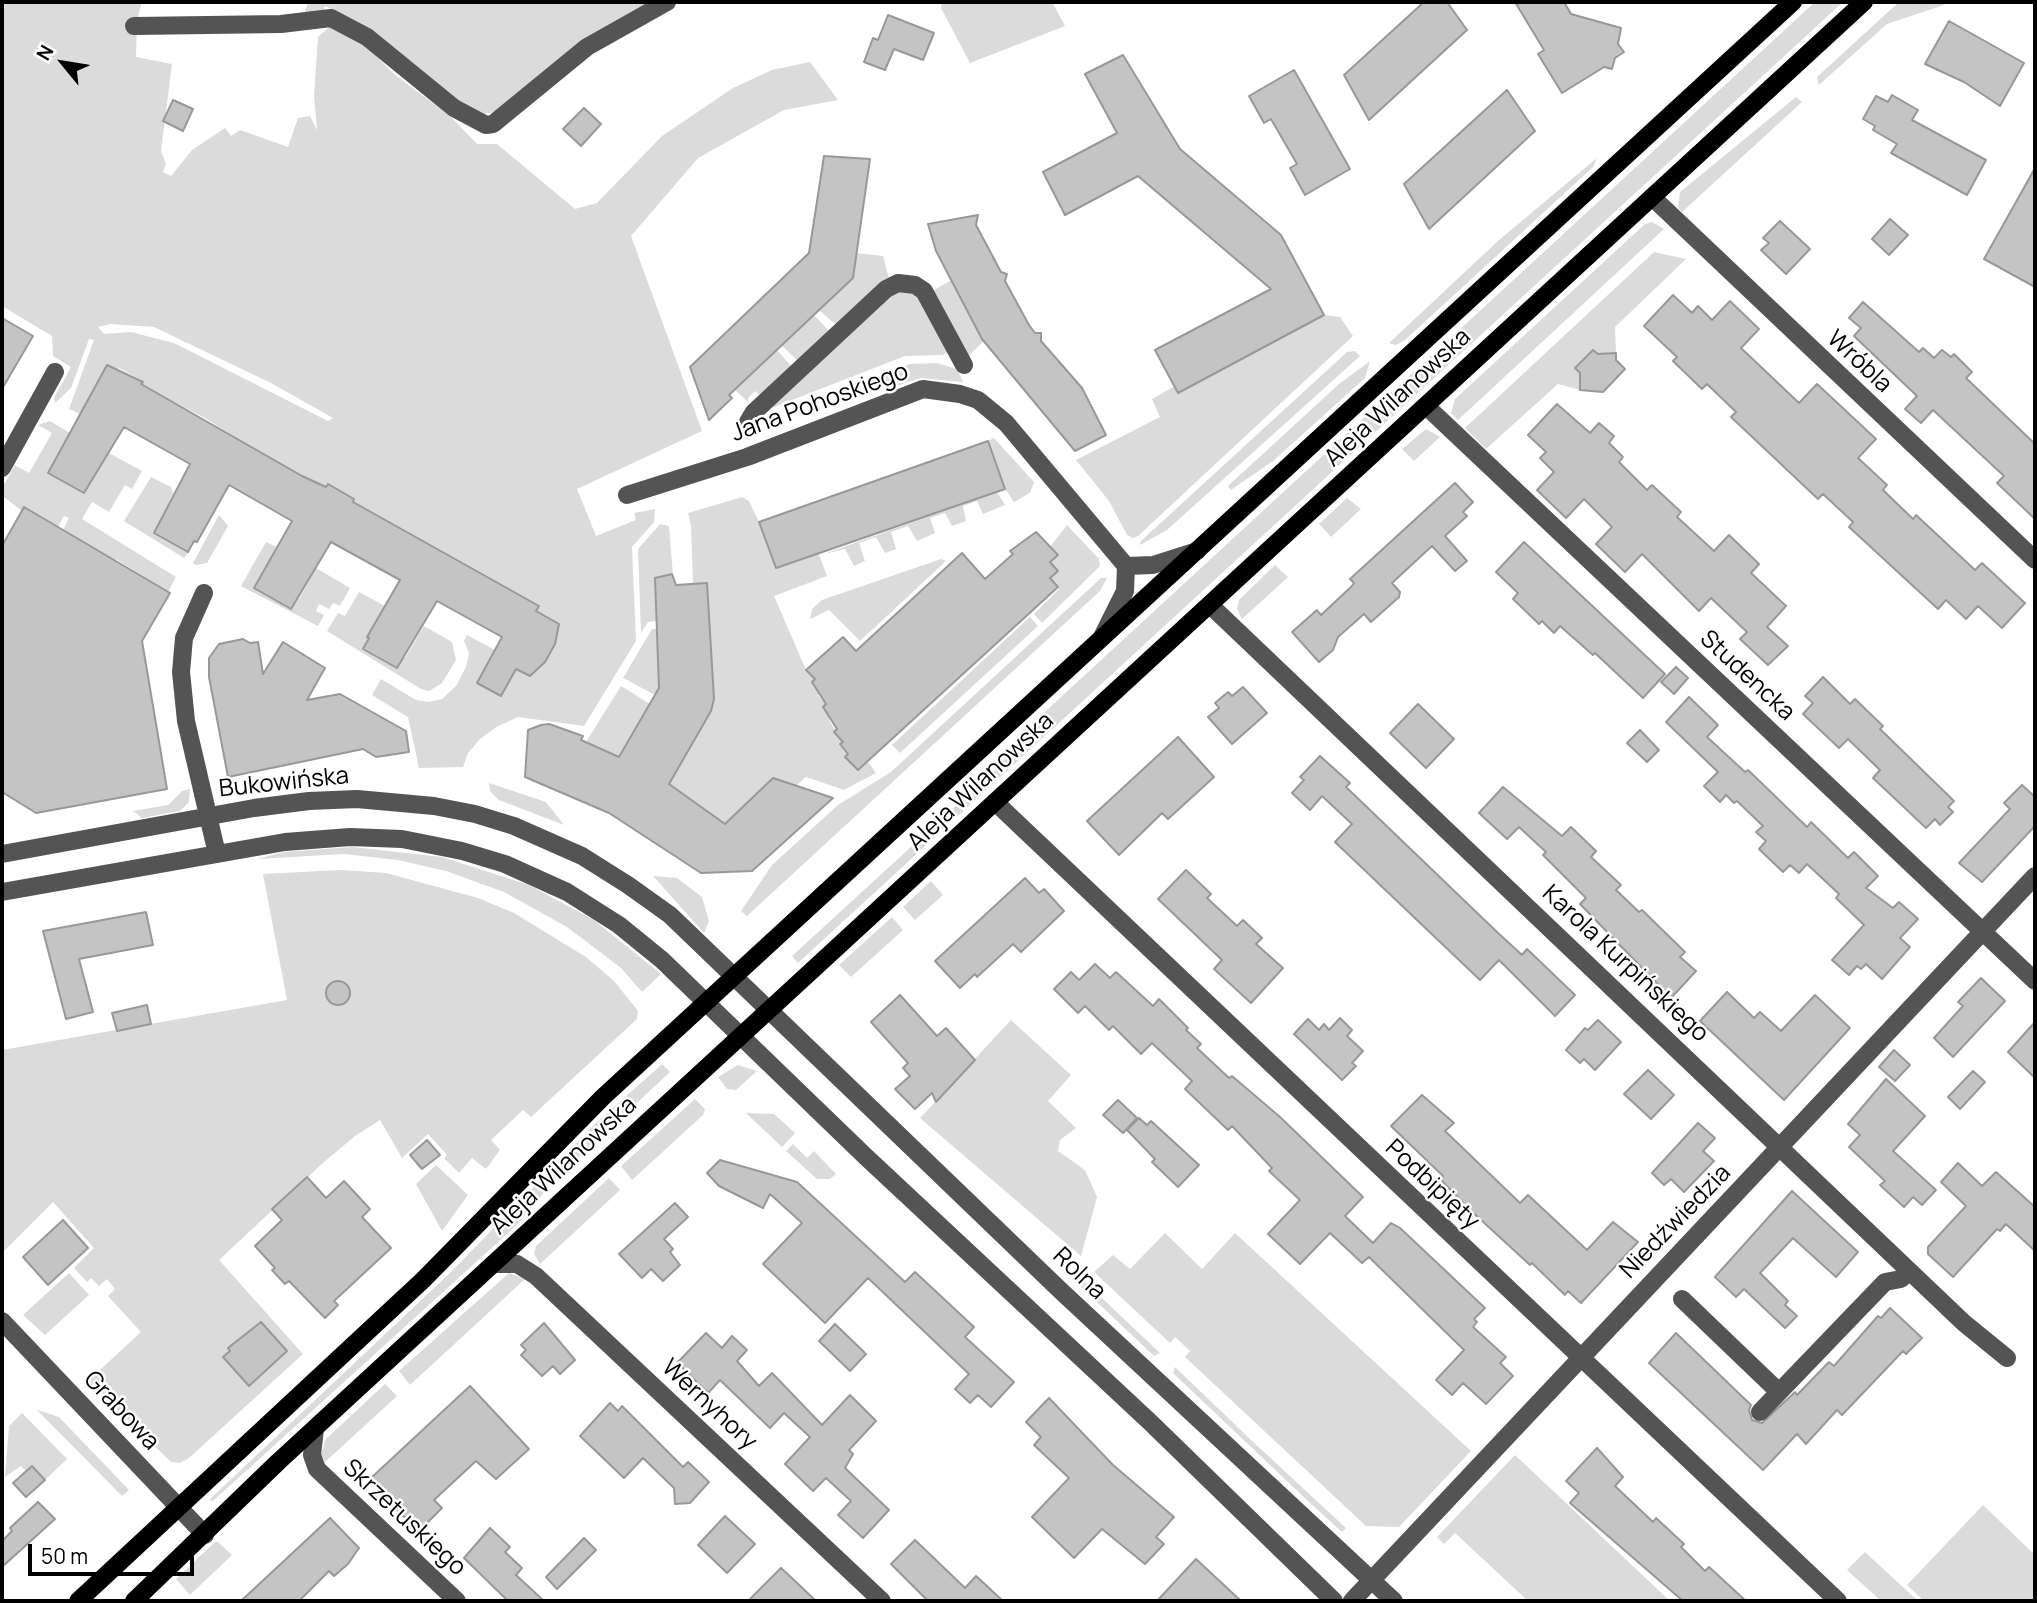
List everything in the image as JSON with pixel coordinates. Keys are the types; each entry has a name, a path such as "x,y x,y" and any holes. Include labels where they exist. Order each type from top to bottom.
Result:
{"main road":[{"name":"Aleja Wilanowska","path":"78,1601 177,1506 423,1280 603,1097 1793,2"},
{"name":"Aleja Wilanowska","path":"134,1601 493,1264 1864,2"}],"street":[{"path":"134,26 281,23 331,18 367,37 454,108 486,125 493,124 587,47 667,2"},
{"path":"1847,18 1878,2"},
{"name":"Wróbla","path":"1652,197 2035,560"},
{"path":"748,422 754,412 886,289 898,283 915,285 925,291 964,365"},
{"path":"4,456 55,372"},
{"name":"Jana Pohoskiego","path":"627,495 747,457 923,389 960,394 985,404 1006,423 1126,566"},
{"name":"Studencka","path":"1426,406 2035,981"},
{"path":"1101,639 1125,591 1126,566 1153,565 1198,551"},
{"path":"204,593 184,638 181,672 187,721 207,816"},
{"name":"Karola Kurpińskiego","path":"1210,605 1782,1146 1964,1323 2007,1358"},
{"name":"Bukowińska","path":"2,854 207,816 332,799 395,801 475,814 545,839 606,870 670,915 734,977"},
{"name":"Podbipięty","path":"995,802 1838,1601"},
{"name":"Bukowińska","path":"207,816 216,854"},
{"path":"2,892 285,842 349,837 402,839 489,858 542,879 594,908 642,943 1151,1423 1334,1601"},
{"name":"Niedźwiedzia","path":"1352,1601 2035,876"},
{"name":"Rolna","path":"734,977 1061,1291 1394,1601"},
{"name":"Wernyhory","path":"493,1264 517,1264 536,1276 882,1601"},
{"path":"1760,1412 1885,1282 1901,1279 1909,1271"},
{"path":"1682,1299 1779,1392"},
{"name":"Grabowa","path":"2,1321 205,1535"},
{"name":"Skrzetuskiego","path":"315,1429 312,1455 317,1469 457,1601"}],"shaded area":[{"path":"2,2 142,2 137,20 136,57 172,64 161,151 166,164 163,172 171,176 192,150 225,128 231,136 240,130 288,147 298,118 310,116 317,130 314,96 318,37 330,26 352,32 394,74 451,117 477,144 497,144 575,209 597,203 662,136 733,88 772,70 810,62 838,100 784,110 698,158 631,236 702,431 577,489 596,536 636,520 634,513 655,509 654,522 632,547 636,641 584,726 518,717 498,726 480,739 468,753 463,767 419,768 408,717 372,695 381,679 416,700 429,702 442,699 456,686 466,667 469,653 464,641 467,635 495,650 477,682 501,696 516,669 530,676 545,662 555,644 559,624 536,611 538,605 353,502 354,499 328,484 326,488 250,447 205,418 141,385 143,381 119,368 80,414 69,409 94,340 89,339 71,388 55,403 54,398 71,367 53,356 52,336 2,306","holes":["110,324 154,327 271,383 333,418 328,421 174,343 131,332 104,334 98,327"]},
{"path":"308,2 648,2 495,112 472,114 361,24 325,6 322,17 304,14"},
{"path":"942,2 1052,2 1065,26 970,63 941,8"},
{"path":"1815,2 1843,2 798,963 792,956 994,771 1048,709"},
{"path":"1899,2 1942,2 1944,5 1887,24 1819,85 1817,77"},
{"path":"1796,97 1802,102 1682,212 1678,208 1680,192"},
{"path":"1597,158 1593,167 1405,340 1396,345 1389,343 1499,240"},
{"path":"1652,222 1664,229 1458,420 1451,413 1455,399 1645,224"},
{"path":"1654,252 1686,259 1615,327 1616,353 1598,354 1593,350 1575,368 1580,373 1580,390 1558,384 1486,449 1465,428"},
{"path":"856,253 883,256 889,278 882,281 835,324 819,310"},
{"path":"952,280 984,341 967,357 932,291"},
{"path":"896,290 915,293 948,352 943,355 905,356 774,407 771,405"},
{"path":"814,315 829,331 797,360 782,346"},
{"path":"1324,315 1340,317 1353,336 1138,536 1133,538 1127,535 1109,501 1076,460 1160,417 1152,399 1175,386 1179,393"},
{"path":"777,350 791,366 760,395 755,391 748,398 749,403 735,390"},
{"path":"1355,351 1360,356 1167,530 1140,545 1141,541 1347,352"},
{"path":"1370,361 1365,378 1273,461 1231,490 1228,486 1339,384"},
{"path":"937,363 957,369 963,382 920,378 888,389 882,374 910,364"},
{"path":"50,421 70,433 50,474 83,493 109,453 142,471 132,489 125,485 109,512 92,502 82,519 176,577 168,592 116,559 112,565 94,548 63,530 69,518 64,516 58,527 22,511 4,497 2,488 15,465 29,473 52,433 38,425"},
{"path":"1426,429 1440,437 1414,461 1402,449"},
{"path":"994,438 1034,482 1030,493 1014,502 1004,487 988,441"},
{"path":"151,477 171,487 173,493 155,533 188,552 184,558 124,521"},
{"path":"997,492 1005,505 983,514 977,501 963,506 966,521 952,526 945,513 930,518 935,533 917,541 908,526 891,532 896,549 885,553 876,537 859,543 865,561 854,566 845,549 824,554"},
{"path":"742,497 749,501 759,522 775,567 819,554 827,576 774,596 806,670 815,679 812,683 821,692 818,695 826,704 823,707 832,717 829,720 843,742 840,744 848,754 846,757 858,770 868,762 876,773 844,790 806,777 796,786 772,779 725,824 668,784 711,711 714,699 693,584 688,513"},
{"path":"1347,498 1361,509 1331,537 1319,524"},
{"path":"219,515 228,526 207,563 196,565 193,563"},
{"path":"660,524 669,526 673,576 655,580 656,621 648,622 641,633 638,549"},
{"path":"1067,525 1099,559 1100,566 1042,623 1034,614 1059,589 1050,578 1057,571 1050,562 1058,555 1050,547"},
{"path":"266,542 277,547 257,590 290,608 296,598 299,599 316,568 350,588 340,606 333,603 329,609 319,604 316,611 324,615 318,626 241,586"},
{"path":"941,559 946,561 860,641 829,610 810,619 812,609 822,600"},
{"path":"1275,565 1288,577 1242,619 1237,609 1239,600"},
{"path":"1101,578 1107,578 1100,591 747,916 741,911 772,865 838,805 891,772"},
{"path":"359,592 385,606 367,638 405,658 424,626 452,642 456,660 442,683 429,691 421,689 327,631 338,613 345,616"},
{"path":"1030,617 1038,626 900,753 892,745"},
{"path":"652,629 657,629 659,688 655,695 623,678"},
{"path":"621,686 650,704 619,757 586,742"},
{"path":"489,783 546,802 564,825 499,800 490,791"},
{"path":"190,789 189,802 180,811 142,818 133,811 168,805 182,791"},
{"path":"352,847 442,857 529,885 594,920 661,974 642,992 621,968 567,927 504,892 446,871 398,860 344,854 257,859 284,852"},
{"path":"341,870 386,873 478,898 514,913 586,957 614,981 638,1011 637,1019 531,1117 523,1110 491,1140 500,1150 486,1169 472,1158 459,1173 444,1158 447,1155 428,1134 402,1158 380,1120 355,1136 324,1162 219,1260 303,1354 189,1458 180,1463 171,1462 88,1381 141,1332 108,1296 115,1289 107,1279 99,1286 91,1278 87,1282 74,1268 94,1248 53,1202 2,1253 2,1050 287,1000 263,874"},
{"path":"653,876 677,878 702,897 709,921 704,933"},
{"path":"931,881 943,895 915,920 903,907"},
{"path":"892,917 903,930 851,977 839,965"},
{"path":"1011,1020 1071,1075 1048,1101 1076,1128 1060,1140 1058,1151 1085,1170 1097,1197 1081,1256 920,1118"},
{"path":"662,1064 670,1072 557,1177 518,1224 213,1501 209,1500 452,1271 594,1125"},
{"path":"738,1065 757,1071 736,1090 727,1089 718,1077"},
{"path":"695,1099 705,1109 703,1115 632,1180 621,1166"},
{"path":"746,1113 774,1114 795,1133 782,1147"},
{"path":"793,1144 807,1158 814,1151 836,1174 830,1179 817,1179 786,1151"},
{"path":"436,1165 468,1195 442,1231 416,1184"},
{"path":"609,1178 620,1190 540,1264 534,1254 536,1246"},
{"path":"1165,1233 1202,1269 1235,1233 1471,1451 1399,1527 1366,1526 1185,1357 1190,1351 1175,1337 1170,1343 1094,1272 1113,1255 1130,1269"},
{"path":"69,1273 89,1295 45,1335 23,1315"},
{"path":"509,1273 525,1279 410,1385 399,1371"},
{"path":"1085,1282 1160,1353 1154,1356 1081,1287"},
{"path":"1175,1367 1346,1528 1342,1532 1309,1502 1173,1373"},
{"path":"385,1384 397,1396 325,1462 321,1454 326,1439"},
{"path":"37,1410 59,1417 129,1490 122,1496"},
{"path":"22,1413 67,1459 45,1480 32,1466 26,1471 21,1466 5,1477 9,1426"},
{"path":"1515,1455 1670,1601 1528,1601 1455,1533 1444,1544 1437,1537"},
{"path":"1983,1505 2035,1555 2035,1601 1924,1601 1907,1585"},
{"path":"215,1542 232,1555 190,1595 176,1579"},
{"path":"1865,1552 1918,1601 1881,1601 1847,1570"}],"building":[{"path":"1424,2 1447,2 1467,30 1369,120 1344,75"},
{"path":"1515,2 1564,2 1571,14 1621,28 1618,44 1624,52 1615,58 1612,69 1604,67 1562,93 1538,54 1544,50"},
{"path":"888,15 934,33 923,60 894,49 885,70 864,62 873,38 878,40"},
{"path":"1949,21 2024,63 2000,106 1964,82 1925,64"},
{"path":"1123,55 1180,149 1281,235 1324,315 1178,393 1155,350 1271,289 1138,176 1065,215 1043,172 1117,133 1085,74"},
{"path":"1294,70 1350,169 1305,195 1290,168 1297,164 1271,119 1264,123 1249,96"},
{"path":"1507,90 1535,131 1429,229 1404,184"},
{"path":"1892,95 1918,110 1912,120 1986,160 1967,195 1891,153 1897,144 1873,130 1875,126 1863,119 1876,96 1888,102"},
{"path":"173,100 193,109 183,131 163,121"},
{"path":"584,108 601,124 581,146 563,129"},
{"path":"824,156 870,159 853,278 729,395 732,398 709,420 690,367 809,253"},
{"path":"2035,168 2035,287 1984,259"},
{"path":"978,215 976,225 1001,272 1007,274 1005,281 1029,325 1035,333 1041,333 1041,341 1082,388 1106,435 1075,451 982,339 936,251 928,224"},
{"path":"1890,219 1908,235 1889,255 1872,239"},
{"path":"1780,221 1810,249 1786,274 1761,250 1769,243 1763,238"},
{"path":"1673,295 1692,313 1698,306 1712,320 1730,301 1759,329 1741,348 1799,403 1817,384 1876,439 1858,458 1887,485 1883,490 1913,519 1916,515 1975,570 1982,563 2025,603 2002,628 1978,606 1966,619 1946,600 1938,609 1849,527 1853,522 1823,494 1818,499 1731,417 1736,412 1707,384 1702,389 1673,361 1677,357 1644,326"},
{"path":"1863,302 1919,352 1923,348 1934,358 1942,350 1951,357 1954,354 1972,372 1966,378 2035,444 2035,519 1997,483 2004,476 1933,410 1921,423 1905,409 1917,396 1854,336 1861,328 1849,318"},
{"path":"2,318 33,336 2,389"},
{"path":"1593,350 1598,354 1616,353 1616,360 1625,369 1603,392 1580,390 1580,373 1575,368"},
{"path":"107,365 143,382 141,384 302,476 326,487 328,484 354,499 353,502 539,606 536,611 559,624 555,644 545,662 530,676 516,669 501,696 477,683 502,637 437,601 397,668 363,649 369,638 367,637 400,580 331,542 291,609 254,588 292,521 229,485 197,542 194,541 188,552 154,533 190,464 124,427 84,493 48,473"},
{"path":"1557,404 1590,433 1599,423 1614,436 1609,443 1623,457 1619,462 1647,490 1652,485 1681,512 1677,517 1714,551 1729,535 1759,564 1751,573 1786,606 1767,627 1788,646 1768,665 1740,639 1747,632 1711,598 1699,611 1642,554 1625,572 1596,544 1612,527 1584,499 1566,518 1537,490 1554,472 1540,458 1546,452 1528,435"},
{"path":"988,441 1005,489 776,568 759,522"},
{"path":"1455,483 1473,502 1463,512 1467,516 1445,536 1467,561 1455,571 1432,546 1392,583 1400,592 1399,597 1371,622 1364,614 1338,637 1333,650 1319,662 1292,632 1317,610 1321,615 1351,587 1354,583 1350,579"},
{"path":"24,507 170,593 142,641 167,789 36,813 2,792 2,546"},
{"path":"1036,532 1058,555 1050,562 1058,571 1050,578 1058,587 858,770 845,757 848,754 840,744 843,742 834,732 837,729 823,707 826,704 812,682 815,679 806,670 843,637 856,651 962,553 985,579 1013,554 1010,551"},
{"path":"1524,542 1665,674 1643,698 1595,653 1593,655 1560,626 1554,633 1542,621 1539,624 1513,599 1518,593 1496,572"},
{"path":"672,574 676,585 707,583 714,699 711,711 669,784 725,824 773,778 833,798 752,871 701,873 609,813 525,777 528,730 541,725 549,724 583,736 581,740 619,757 659,688 655,578"},
{"path":"243,639 250,643 258,642 263,674 283,642 325,668 307,700 340,694 406,731 409,752 376,757 363,749 228,777 209,677 209,658 219,644"},
{"path":"1676,667 1688,678 1674,694 1661,682"},
{"path":"1823,677 1850,704 1855,699 1883,726 1880,729 1954,801 1948,807 1953,812 1940,825 1935,819 1926,828 1873,778 1880,770 1848,739 1839,748 1803,714 1813,703 1805,696"},
{"path":"1243,687 1267,713 1232,744 1208,717 1219,708 1215,703 1228,692 1232,696"},
{"path":"1689,697 1718,725 1707,737 1745,772 1748,770 1807,827 1811,822 1848,858 1854,852 1878,876 1866,888 1893,908 1899,902 1918,919 1900,938 1910,947 1882,979 1866,964 1861,969 1857,966 1849,975 1832,960 1864,925 1836,898 1839,894 1807,864 1799,873 1790,865 1783,872 1759,849 1766,841 1756,832 1763,826 1737,801 1734,803 1726,795 1720,802 1704,786 1718,772 1666,722"},
{"path":"1418,704 1454,739 1426,768 1390,733"},
{"path":"1640,730 1659,750 1647,762 1627,743"},
{"path":"1178,737 1214,777 1168,819 1162,813 1119,855 1087,821"},
{"path":"1320,756 1350,783 1346,787 1497,932 1522,955 1527,949 1575,995 1555,1016 1499,960 1480,980 1335,842 1352,824 1322,796 1310,810 1292,793 1304,780 1300,777"},
{"path":"2022,785 2035,797 2035,826 1982,882 1959,863 2010,809 2004,803"},
{"path":"1503,787 1562,836 1571,827 1596,851 1591,857 1621,885 1616,890 1639,912 1642,910 1685,952 1680,957 1696,971 1671,998 1580,904 1586,898 1543,855 1546,852 1519,827 1507,839 1479,813"},
{"path":"1186,870 1211,894 1207,898 1237,926 1243,920 1262,938 1256,944 1283,968 1251,1003 1214,969 1222,960 1158,899"},
{"path":"1025,878 1039,893 1044,889 1064,911 1021,952 1013,944 977,977 975,974 960,988 935,961"},
{"path":"146,912 153,945 79,959 93,1012 66,1019 43,931"},
{"path":"1095,964 1110,978 1116,972 1153,1006 1159,999 1201,1044 1197,1048 1229,1078 1232,1076 1280,1117 1363,1197 1345,1216 1373,1243 1391,1223 1400,1228 1485,1308 1474,1319 1477,1322 1473,1327 1506,1357 1500,1363 1513,1376 1486,1404 1463,1383 1452,1395 1436,1380 1464,1350 1369,1257 1362,1263 1330,1233 1300,1264 1268,1234 1300,1200 1269,1171 1272,1168 1232,1126 1228,1130 1185,1089 1192,1081 1152,1043 1141,1054 1113,1026 1109,1030 1085,1006 1078,1013 1054,989 1071,972 1079,980"},
{"path":"1981,978 2005,1001 1953,1057 1934,1038 1963,1006 1958,1002"},
{"path":"338,981 347,984 350,993 347,1002 338,1005 329,1002 326,993 329,984"},
{"path":"1727,992 1754,1018 1760,1012 1781,1031 1815,995 1850,1028 1784,1100 1700,1021"},
{"path":"900,995 937,1036 946,1028 975,1060 936,1102 932,1093 915,1109 895,1089 910,1076 903,1068 908,1063 871,1022"},
{"path":"147,1005 151,1024 117,1031 112,1013"},
{"path":"1340,1018 1352,1030 1347,1036 1363,1051 1352,1063 1356,1066 1342,1080 1294,1034 1308,1019 1319,1030 1324,1024 1329,1030"},
{"path":"1598,1020 1621,1042 1595,1070 1584,1059 1580,1063 1566,1050 1585,1028 1588,1030"},
{"path":"2035,1022 2035,1078 2008,1052"},
{"path":"1894,1050 1910,1065 1895,1081 1879,1067"},
{"path":"1648,1070 1674,1095 1651,1119 1624,1094"},
{"path":"1973,1071 1985,1082 1960,1109 1948,1097"},
{"path":"1886,1079 1925,1116 1893,1151 1936,1190 1922,1205 1913,1197 1904,1207 1880,1185 1885,1181 1849,1147 1860,1135 1848,1124"},
{"path":"1422,1095 1454,1123 1445,1131 1520,1203 1528,1195 1587,1250 1613,1222 1638,1242 1581,1303 1568,1291 1565,1295 1468,1208 1440,1179 1443,1176 1391,1126"},
{"path":"1118,1100 1137,1118 1123,1133 1103,1115"},
{"path":"1139,1118 1147,1125 1151,1121 1199,1165 1178,1187 1152,1162 1155,1159 1127,1130"},
{"path":"1698,1123 1715,1138 1703,1151 1714,1161 1684,1192 1671,1179 1664,1185 1652,1173"},
{"path":"427,1140 440,1155 422,1169 410,1155"},
{"path":"720,1160 797,1182 905,1282 915,1272 974,1327 965,1337 1014,1382 991,1407 978,1395 970,1403 955,1389 969,1374 868,1278 825,1323 763,1264 802,1223 770,1194 763,1208 719,1186 707,1173"},
{"path":"1958,1163 1982,1186 1996,1172 2035,1207 2035,1251 2006,1224 2000,1231 1997,1229 1953,1277 1928,1254 1928,1247 1966,1206 1941,1182"},
{"path":"307,1177 326,1198 344,1181 370,1209 362,1217 391,1248 334,1301 338,1305 325,1318 289,1281 285,1284 255,1246 282,1220 272,1209"},
{"path":"1792,1191 1858,1252 1836,1277 1793,1238 1760,1273 1788,1301 1785,1305 1797,1316 1785,1328 1744,1289 1736,1297 1715,1277"},
{"path":"675,1203 688,1217 664,1239 673,1249 670,1252 680,1265 663,1281 651,1269 642,1278 619,1254"},
{"path":"63,1220 88,1248 48,1285 23,1257"},
{"path":"1890,1308 1922,1338 1906,1354 1903,1351 1842,1415 1837,1410 1806,1444 1797,1434 1763,1470 1649,1363 1676,1333 1751,1405 1749,1410 1752,1420 1762,1423 1795,1392 1797,1395 1829,1362 1834,1366 1878,1316 1881,1318"},
{"path":"261,1322 287,1351 249,1386 223,1357 230,1351 228,1348"},
{"path":"544,1323 575,1360 560,1374 553,1366 542,1376 521,1355 526,1350 521,1345"},
{"path":"835,1324 866,1354 850,1371 819,1341"},
{"path":"706,1333 722,1348 732,1336 747,1350 737,1361 759,1386 772,1373 822,1425 850,1395 876,1421 849,1450 853,1454 845,1468 889,1510 863,1538 838,1515 851,1501 826,1478 813,1491 785,1464 810,1437 784,1413 770,1428 720,1380 708,1393 677,1363"},
{"path":"470,1386 529,1449 496,1479 476,1461 434,1500 442,1508 419,1531 396,1509 399,1505 371,1478"},
{"path":"1049,1398 1113,1465 1174,1517 1156,1537 1164,1544 1145,1564 1102,1529 1074,1558 1032,1517 1069,1478 1034,1445 1041,1437 1026,1422"},
{"path":"610,1403 618,1411 622,1406 683,1467 688,1462 709,1482 690,1503 675,1504 674,1488 643,1458 624,1478 580,1436"},
{"path":"1597,1448 1623,1477 1615,1486 1653,1522 1656,1518 1684,1544 1681,1547 1705,1571 1709,1567 1746,1601 1683,1601 1570,1503 1579,1493 1566,1481"},
{"path":"32,1466 45,1480 26,1497 13,1483"},
{"path":"38,1502 55,1519 2,1567 2,1541 12,1531 10,1528"},
{"path":"725,1516 755,1544 727,1573 698,1545"},
{"path":"330,1518 359,1548 348,1564 334,1576 329,1571 299,1601 241,1601"},
{"path":"490,1528 510,1547 505,1552 522,1568 516,1575 544,1601 508,1601 464,1558"},
{"path":"584,1538 596,1550 557,1589 546,1577"},
{"path":"915,1540 965,1588 976,1576 1003,1601 928,1601 891,1564"},
{"path":"1196,1559 1241,1601 1157,1601"},
{"path":"781,1568 795,1581 816,1601 748,1601"}]}
